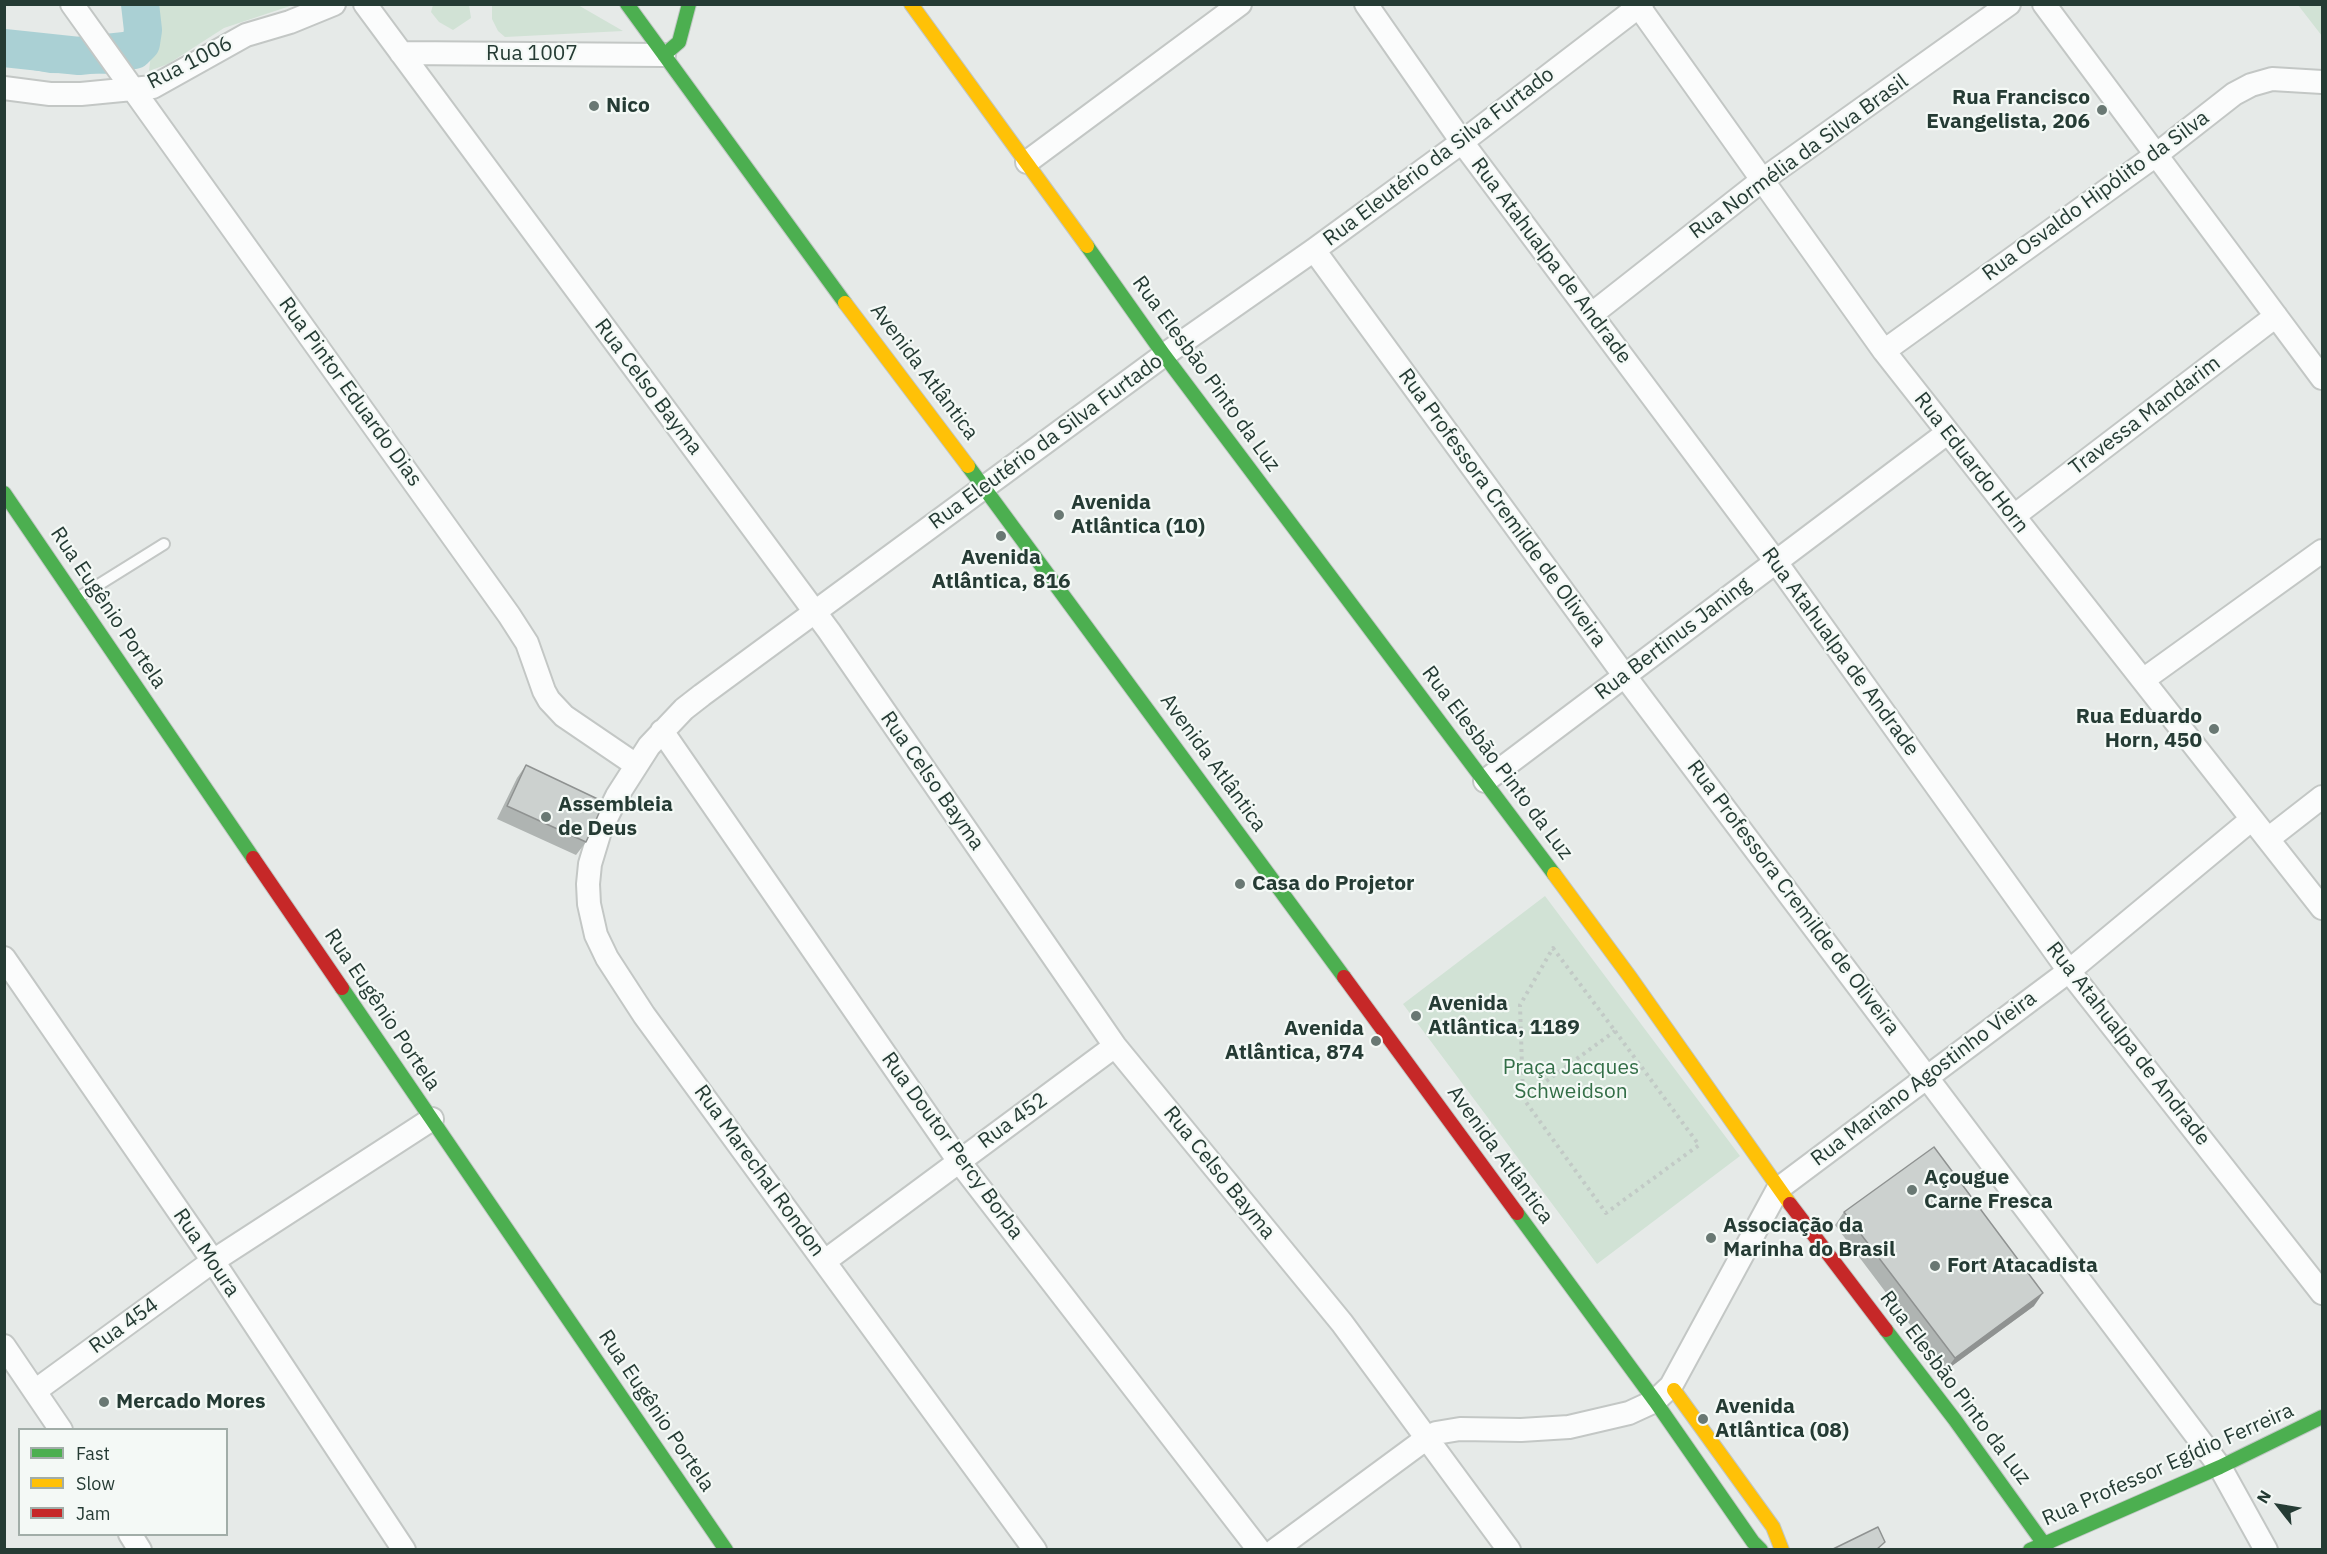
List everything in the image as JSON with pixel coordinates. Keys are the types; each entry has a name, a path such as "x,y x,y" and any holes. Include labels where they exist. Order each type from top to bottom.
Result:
{"street":[{"name":"Rua Pintor Eduardo Dias","path":"72,4 514,624 527,644 549,700 564,716 636,765"},
{"name":"Rua 1006","path":"4,88 50,94 81,94 127,83 153,87 246,35 290,22 334,4"},
{"name":"Rua Celso Bayma","path":"365,4 814,611 1115,1046 1342,1323 1509,1550"},
{"name":"Avenida Atlântica","path":"627,4 676,50"},
{"path":"676,50 689,4"},
{"name":"Rua Elesbão Pinto da Luz","path":"911,4 1164,355 1630,977 1778,1189 1955,1420 2045,1546"},
{"path":"1027,162 1240,4"},
{"name":"Rua Atahualpa de Andrade","path":"1366,4 1462,142 1776,562 2069,971 2322,1293"},
{"name":"Rua Normélia da Silva Brasil","path":"1592,314 1761,182 2009,4"},
{"path":"2044,4 2322,378"},
{"name":"Rua Eleutério da Silva Furtado","path":"636,765 662,731 702,695 1164,355 1314,250 1462,142 1639,5"},
{"name":"Rua Eduardo Horn","path":"1639,5 1761,182 1884,351 2322,908"},
{"name":"Avenida Atlântica","path":"665,24 676,50 828,270 996,479 1097,633 1321,937 1663,1390 1773,1527 1782,1550"},
{"name":"Rua 1007","path":"401,53 676,50"},
{"name":"Rua Osvaldo Hipólito da Silva","path":"1884,351 2156,155 2234,94 2251,85 2272,79 2322,82"},
{"name":"Rua Professora Cremilde de Oliveira","path":"1314,250 1624,675 2220,1467 2266,1550"},
{"name":"Travessa Mandarim","path":"2014,516 2276,316"},
{"name":"Rua Bertinus Janing","path":"1485,781 1947,433"},
{"name":"Rua Eugênio Portela","path":"4,493 726,1550"},
{"path":"2143,680 2322,550"},
{"name":"Rua Doutor Percy Borba","path":"662,731 958,1160 1259,1550"},
{"name":"Rua Marechal Rondon","path":"636,765 608,814 590,864 589,904 596,935 644,1015 1035,1550"},
{"path":"2268,839 2322,797"},
{"name":"Rua Mariano Agostinho Vieira","path":"1663,1390 1778,1189 2069,971 2252,819"},
{"name":"Rua Moura","path":"4,958 213,1261 404,1550"},
{"name":"Rua 452","path":"825,1261 958,1160 1115,1046"},
{"name":"Rua 454","path":"35,1391 213,1261 432,1119"},
{"path":"4,1346 60,1428"},
{"name":"Avenida Atlântica","path":"1663,1390 1757,1546"},
{"path":"1275,1550 1426,1438 1436,1433 1460,1429 1521,1430 1569,1426 1629,1413 1663,1390"},
{"name":"Rua Professor Egídio Ferreira","path":"2030,1550 2045,1546 2220,1467 2322,1418"},
{"path":"1757,1546 1773,1527"},
{"path":"131,1536 140,1550"}],"lane":[{"path":"76,598 164,544"}],"path":[{"path":"1552,948 1615,1031 1699,1145 1606,1213 1523,1098 1520,1005 1552,948"},
{"path":"1523,1098 1615,1031"}],"green space":[{"path":"157,4 293,5 224,28 168,64 149,71"},
{"path":"433,5 469,5 471,18 453,30 439,22 431,12"},
{"path":"492,5 578,5 623,31 505,37 498,31 492,19"},
{"path":"2298,5 2322,5 2322,36"},
{"name":"Praça Jacques Schweidson","path":"1545,896 1740,1156 1597,1264 1403,1004"}],"water":[{"path":"4,42 124,46 134,50 135,64 132,72 121,74 50,73 5,65"}],"building":[{"name":"Assembleia de Deus","path":"526,765 604,802 586,842 507,806"},
{"name":"Fort Atacadista","path":"1934,1147 2043,1293 1955,1358 1844,1212"},
{"path":"1878,1527 1885,1542 1876,1550 1831,1550"}],"waterway":[{"path":"4,48 79,56 134,50 141,43 143,30 140,4"}],"traffic: fast":[{"path":"627,4 845,303"},
{"path":"664,55 679,42 689,4"},
{"path":"1087,246 1164,355 1554,874"},
{"path":"968,466 1344,977"},
{"path":"4,493 253,858"},
{"path":"342,988 726,1550"},
{"path":"1517,1213 1761,1550"},
{"path":"1886,1330 1955,1420 2044,1544 2220,1467 2322,1417"},
{"path":"2030,1550 2044,1544 2047,1550"}],"traffic: slow":[{"path":"911,4 1087,246"},
{"path":"845,303 968,466"},
{"path":"1554,874 1630,977 1790,1204"},
{"path":"1674,1390 1773,1527 1782,1550"}],"traffic: jam":[{"path":"253,858 342,988"},
{"path":"1344,977 1517,1213"},
{"path":"1790,1204 1886,1330"}],"place":[{"name":"Nico","path":"594,106"},
{"name":"Rua Francisco Evangelista, 206","path":"2102,110"},
{"name":"Avenida Atlântica (10)","path":"1059,515"},
{"name":"Avenida Atlântica, 816","path":"1001,536"},
{"name":"Rua Eduardo Horn, 450","path":"2214,729"},
{"name":"Assembleia de Deus","path":"546,817"},
{"name":"Casa do Projetor","path":"1240,884"},
{"name":"Avenida Atlântica, 1189","path":"1416,1016"},
{"name":"Avenida Atlântica, 874","path":"1376,1041"},
{"name":"Açougue Carne Fresca","path":"1912,1190"},
{"name":"Associação da Marinha do Brasil","path":"1711,1238"},
{"name":"Fort Atacadista","path":"1935,1266"},
{"name":"Mercado Mores","path":"104,1402"},
{"name":"Avenida Atlântica (08)","path":"1703,1419"}]}
